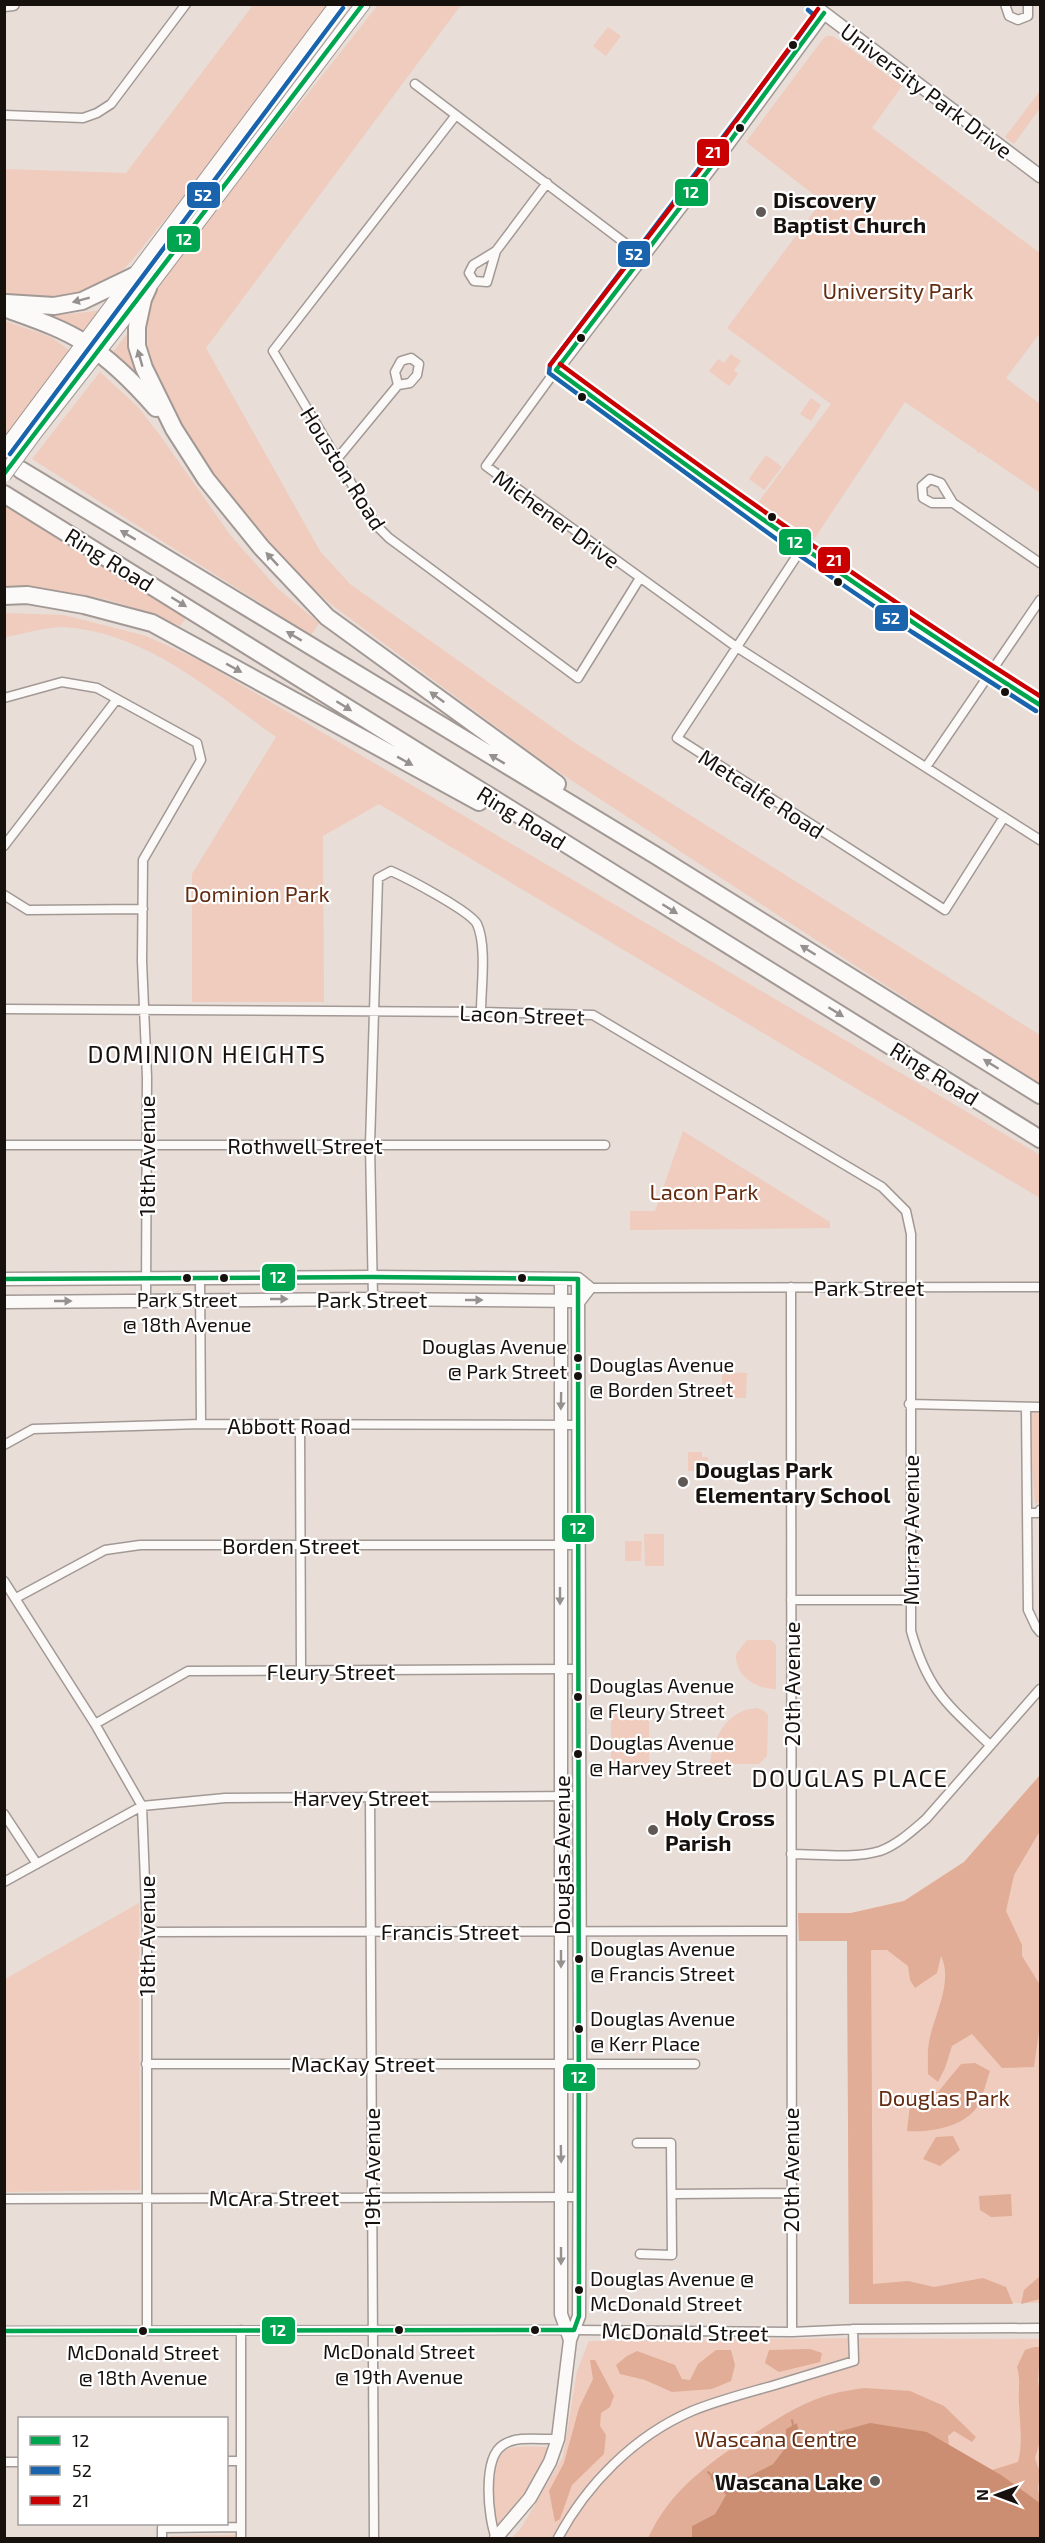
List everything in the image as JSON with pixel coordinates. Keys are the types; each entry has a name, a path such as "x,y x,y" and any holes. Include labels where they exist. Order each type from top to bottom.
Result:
{"highway":[{"path":"4,303 54,306 82,301 134,276"},
{"path":"148,288 139,310 137,346 144,368 174,429 206,478 261,547 327,617 655,855"},
{"path":"4,308 49,325 90,347 141,391 174,429"},
{"name":"Ring Road","path":"21,470 655,855 1041,1095"},
{"name":"Ring Road","path":"4,494 1041,1139"},
{"path":"4,596 27,595 84,604 152,622 635,888"},
{"path":"4,607 51,603 84,604"}],"main road":[{"path":"4,475 29,430 90,347 134,276 337,4"},
{"path":"90,347 148,288 363,4"},
{"path":"4,450 29,430"}],"street":[{"path":"4,5 14,4"},
{"path":"4,115 83,117 97,113 111,104 186,4"},
{"name":"University Park Drive","path":"812,4 827,9 1041,176"},
{"path":"1005,4 1010,16 1018,20 1028,16 1028,4"},
{"name":"Michener Drive","path":"827,9 486,466 735,646 1041,840"},
{"path":"415,84 642,256"},
{"name":"Houston Road","path":"456,116 273,351 376,525 389,538 578,678 640,578"},
{"path":"496,251 547,183"},
{"path":"556,370 711,485 802,548 989,673 1041,705"},
{"path":"337,459 398,385"},
{"path":"952,503 1041,563"},
{"name":"Metcalfe Road","path":"802,548 735,646 677,738 945,910 1004,817"},
{"path":"926,767 1041,600"},
{"name":"18th Avenue","path":"4,698 62,682 98,688 197,743 201,760 143,860 146,1301"},
{"path":"4,846 117,699"},
{"path":"373,1299 370,1144 372,1011 378,878 391,870 429,889 476,922 482,940 481,1012"},
{"path":"4,895 28,910 143,909"},
{"name":"Lacon Street","path":"4,1009 481,1012 593,1015 882,1187 906,1211 910,1234 909,1288"},
{"name":"Rothwell Street","path":"4,1145 605,1145"},
{"name":"Park Street","path":"4,1279 372,1277 578,1280"},
{"path":"200,1278 201,1424"},
{"name":"Douglas Avenue","path":"561,1279 559,1669 561,2314 570,2333"},
{"path":"578,1280 589,1288 579,1300"},
{"name":"Douglas Avenue","path":"570,2333 579,2316 578,1280"},
{"name":"20th Avenue","path":"791,1287 790,2193 792,2332"},
{"name":"Park Street","path":"589,1288 1041,1287"},
{"name":"Murray Avenue","path":"909,1288 911,1631 930,1682 943,1701 990,1745"},
{"name":"Park Street","path":"4,1302 579,1300"},
{"path":"909,1404 1041,1407"},
{"path":"1026,1407 1028,1610 1035,1627 1041,1632"},
{"name":"Abbott Road","path":"4,1445 33,1428 201,1424 578,1425"},
{"path":"300,1425 301,1671"},
{"path":"1027,1513 1038,1513 1041,1510"},
{"name":"Borden Street","path":"16,1598 105,1550 140,1545 580,1545"},
{"name":"18th Avenue","path":"4,1581 95,1724 142,1806 147,1932 147,2330"},
{"path":"791,1600 910,1600"},
{"name":"Fleury Street","path":"95,1724 188,1671 580,1669"},
{"path":"791,1854 872,1852 881,1850 905,1837 926,1819 1041,1689"},
{"name":"Harvey Street","path":"142,1806 225,1798 579,1796"},
{"name":"19th Avenue","path":"370,1797 374,2538"},
{"path":"4,1882 142,1806"},
{"path":"4,1814 37,1864"},
{"name":"Francis Street","path":"147,1932 790,1931"},
{"name":"MacKay Street","path":"146,2064 695,2064"},
{"path":"637,2143 671,2143 672,2255 640,2254"},
{"path":"672,2194 790,2193"},
{"name":"McAra Street","path":"4,2199 579,2197"},
{"name":"McDonald Street","path":"4,2331 373,2330 570,2333 1041,2328"},
{"path":"558,2538 579,2504 598,2480 616,2461 654,2432 690,2412 716,2402 854,2361 854,2329"},
{"path":"241,2330 241,2538"},
{"path":"558,2439 514,2440 502,2445 492,2457 489,2523 496,2538 530,2498 550,2462 558,2439 570,2333"},
{"path":"228,2461 241,2461"},
{"path":"162,2538 162,2528 241,2527"}],"green space":[{"path":"253,5 329,5 205,169 133,259 117,275 88,293 65,298 29,297 5,293 5,169 126,173"},
{"path":"378,5 461,5 206,348 320,551 350,584 572,741 1040,1035 1040,1086 551,767 332,605 289,568 254,529 208,466 162,393 148,356 147,313 158,283"},
{"path":"608,27 621,36 606,56 593,46"},
{"name":"University Park","path":"827,36 833,36 902,86 872,128 1040,253 1040,333 1006,378 1040,404 1040,493 980,452 978,454 976,450 905,402 813,541 757,504 831,404 727,328 822,201 746,142"},
{"path":"1040,91 1040,108 1014,144 1005,137"},
{"path":"103,310 80,338 31,312 61,315"},
{"path":"5,321 51,337 70,351 5,441"},
{"path":"127,334 129,335 130,355 141,383 108,358"},
{"path":"731,354 741,361 734,370 738,374 729,386 709,371 718,359 724,363"},
{"path":"100,372 138,407 231,536 277,588 319,623 311,635 32,459"},
{"path":"811,398 821,405 811,421 800,414"},
{"path":"766,455 782,467 764,490 749,479"},
{"path":"4,502 35,524 187,617 180,626 136,608 95,597 53,591 5,589"},
{"name":"Dominion Park","path":"5,613 64,615 146,636 201,661 1040,1155 1040,1198 379,804 323,836 324,1002 192,1002 192,874 276,737 202,683 149,652 93,631 63,627 5,637"},
{"name":"Lacon Park","path":"683,1131 830,1222 830,1228 630,1230 630,1211 655,1211"},
{"path":"722,1372 747,1373 746,1398 722,1398"},
{"path":"1028,1411 1040,1411 1040,1501 1035,1505"},
{"path":"688,1452 702,1452 702,1457 708,1457 708,1462 702,1471 688,1471"},
{"path":"644,1534 664,1534 664,1566 645,1566"},
{"path":"625,1541 642,1541 641,1561 625,1561"},
{"path":"747,1640 771,1640 776,1645 776,1689 754,1684 739,1669 736,1654"},
{"path":"611,1707 649,1707 649,1765 611,1765"},
{"path":"757,1708 768,1715 767,1756 759,1764 710,1764 714,1744 723,1727 737,1714"},
{"name":"Douglas Park","path":"1040,1775 1040,2303 849,2304 847,1941 799,1941 798,1913 851,1913 904,1901 964,1862"},
{"path":"1040,1775 1040,1831 1014,1875 1006,1911 1022,1945 1022,1956 1040,1985 1040,2024 1034,2067 1002,2068 972,2034 952,2046 938,2082 928,2074 928,2046 944,1986 944,1965 941,1956 937,1973 915,1988 910,1980 908,1966 887,1950 871,1950 873,2284 908,2281 934,2287 983,2278 1006,2287 1013,2304 849,2304 847,1941 799,1941 798,1913 851,1913 904,1901 964,1862"},
{"path":"139,1903 140,2190 5,2192 5,1979"},
{"path":"975,2063 990,2071 981,2099 971,2114 955,2124 935,2130 907,2131 910,2105 931,2091 938,2092 961,2064"},
{"path":"953,2136 960,2150 940,2166 923,2159 936,2137"},
{"path":"1011,2194 1012,2216 991,2217 980,2210 979,2196"},
{"path":"1039,2277 1040,2299 1021,2304 1024,2290"},
{"name":"Wascana Centre","path":"858,2338 1040,2339 1040,2538 512,2538 521,2528 563,2457 577,2371 589,2341"},
{"path":"1040,2347 1038,2381 1040,2441 1035,2458 1040,2473 1038,2488 1040,2503 992,2470 1018,2462 1021,2434 1017,2367 1025,2350"},
{"path":"810,2349 822,2353 820,2362 779,2372 765,2363 769,2350"},
{"path":"716,2350 731,2350 735,2365 731,2381 712,2389 672,2392 645,2380 620,2374 616,2365 637,2351 675,2365 682,2379 690,2380 698,2364"},
{"path":"590,2360 595,2360 614,2396 610,2407 601,2413 600,2426 606,2435 604,2454 572,2485 560,2519 555,2522 549,2491 564,2463 579,2408 593,2379"},
{"path":"864,2388 910,2391 944,2406 976,2437 972,2442 954,2431 948,2436 949,2445 927,2432 834,2435 801,2442 797,2423 786,2429 785,2448 773,2464 732,2485 714,2472 710,2478 726,2495 715,2514 692,2526 692,2538 648,2538 657,2520 669,2504 709,2464 803,2405 832,2394"},
{"path":"517,2447 546,2447 549,2451 525,2497 497,2529 494,2483 495,2472 502,2454 508,2449"},
{"path":"236,2535 236,2538 170,2538 170,2536"}],"shaded area":[{"name":"Wascana Lake","path":"797,2423 801,2442 870,2423 927,2432 1001,2475 1040,2503 1040,2538 692,2538 692,2526 715,2514 726,2495 710,2478 713,2472 732,2485 773,2464 785,2448 786,2429"}],"waterway":[{"path":"792,2420 793,2425"},
{"path":"708,2472 711,2475"}],"transit line":[{"name":"12","path":"4,474 363,4"},
{"name":"52","path":"10,454 343,8"},
{"name":"21","path":"550,365 708,159 818,9"},
{"name":"52","path":"808,10 814,15 550,365 549,373 790,549 912,632 1036,711"},
{"name":"12","path":"556,370 714,163 824,13"},
{"name":"21","path":"560,364 797,535 1040,696"},
{"name":"12","path":"556,370 795,542 1040,705"},
{"name":"12","path":"4,1279 372,1277 578,1279 579,2316 574,2330 4,2331"}],"place":[{"name":"Discovery Baptist Church","path":"761,212"},
{"name":"Park Street @ 18th Avenue","path":"187,1278"},
{"name":"Douglas Avenue @ Park Street","path":"578,1358"},
{"name":"Douglas Avenue @ Borden Street","path":"578,1376"},
{"name":"Douglas Park Elementary School","path":"683,1482"},
{"name":"Douglas Avenue @ Fleury Street","path":"578,1697"},
{"name":"Douglas Avenue @ Harvey Street","path":"578,1754"},
{"name":"Holy Cross Parish","path":"653,1830"},
{"name":"Douglas Avenue @ Francis Street","path":"579,1959"},
{"name":"Douglas Avenue @ Kerr Place","path":"579,2029"},
{"name":"Douglas Avenue @ McDonald Street","path":"579,2290"},
{"name":"McDonald Street @ 19th Avenue","path":"399,2330"},
{"name":"McDonald Street @ 18th Avenue","path":"143,2331"},
{"name":"Wascana Lake","path":"875,2481"}],"district":[{"name":"DOMINION HEIGHTS","path":"207,1053"},
{"name":"DOUGLAS PLACE","path":"850,1777"}]}
